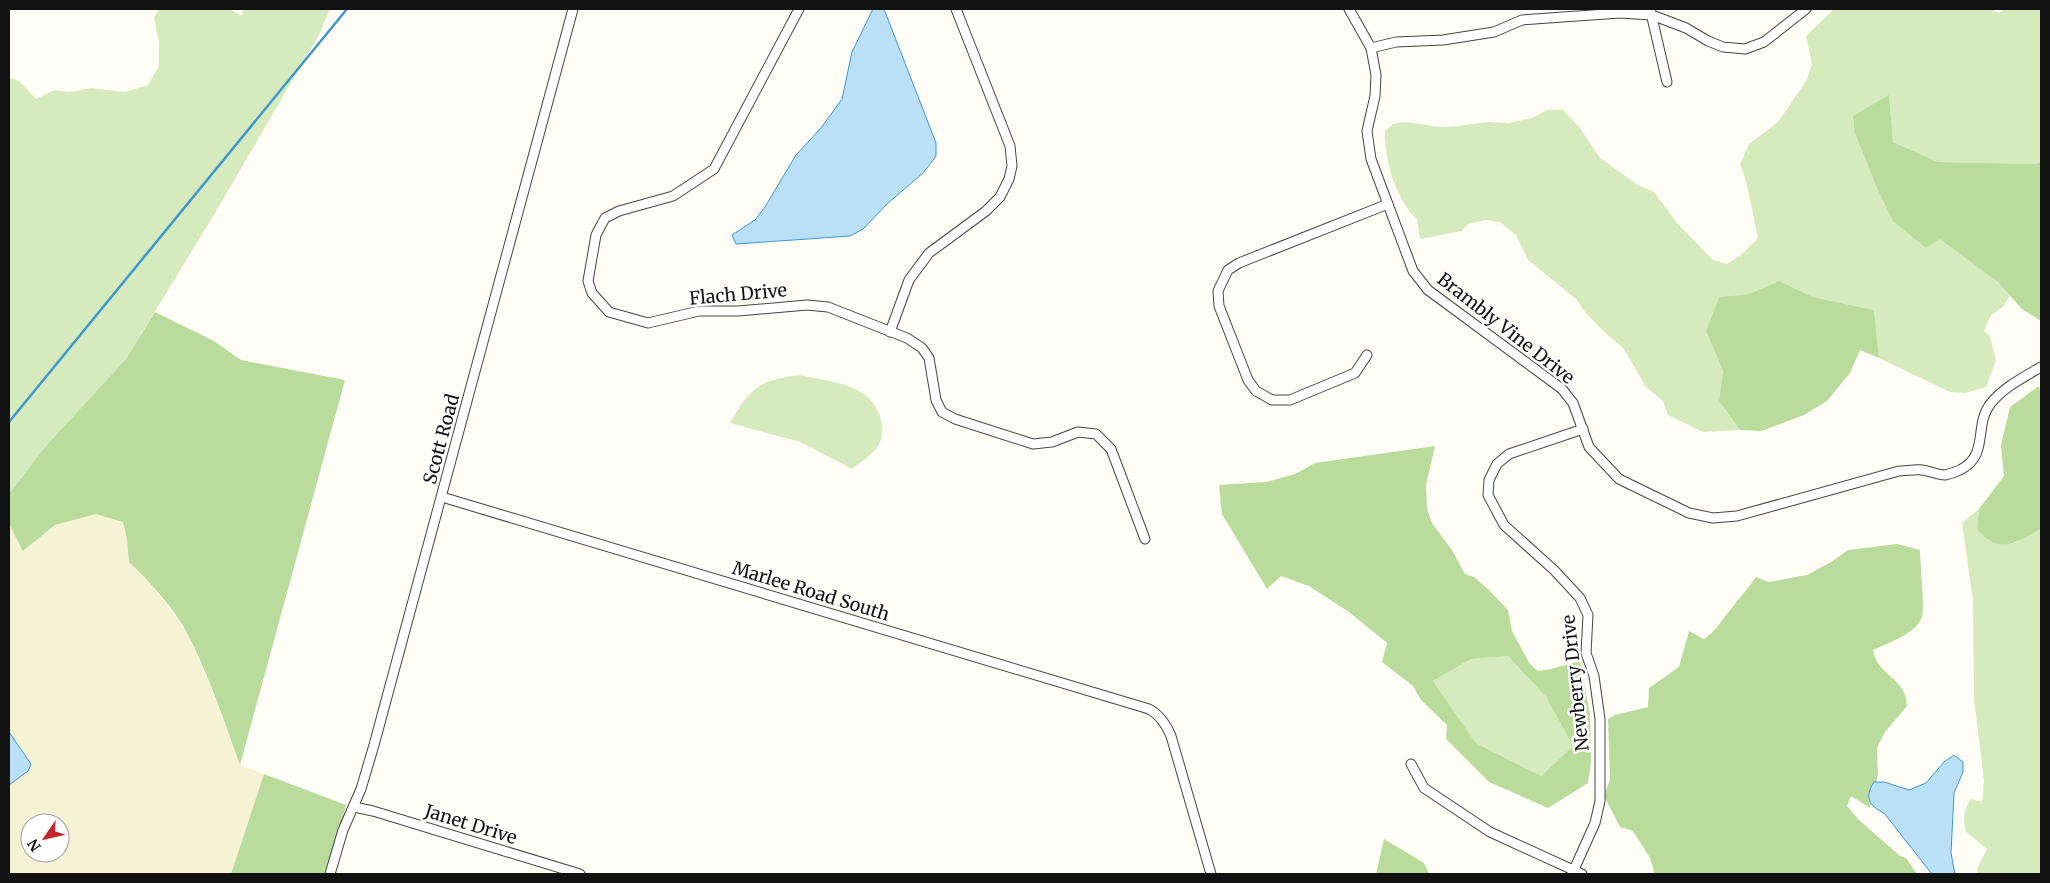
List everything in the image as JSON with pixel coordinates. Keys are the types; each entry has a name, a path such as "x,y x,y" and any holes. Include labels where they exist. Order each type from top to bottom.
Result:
{"street":[{"name":"Scott Road","path":"330,874 343,830 354,807 374,745 573,9"},
{"name":"Flach Drive","path":"799,9 714,169 673,196 619,211 605,218 596,236 588,281 592,293 609,312 648,323 699,311 738,311 807,305 828,307 907,338 922,348 929,358 932,386 936,400 942,412 955,419 1033,444 1052,442 1078,432 1096,434 1111,449 1145,539"},
{"path":"890,332 909,280 929,253 986,211 1000,197 1010,179 1012,166 1010,146 956,9"},
{"name":"Brambly Vine Drive","path":"1349,9 1371,48 1376,76 1375,96 1368,130 1371,159 1413,271 1428,290 1562,389 1573,404 1589,447 1619,478 1689,513 1713,518 1737,516 1899,471 1921,470 1945,475 1965,467 1975,458 1980,445 1982,416 1991,403 2020,378 2041,367"},
{"path":"1371,48 1396,42 1442,40 1494,32 1522,20 1651,12 1723,47 1745,48 1764,42 1806,9"},
{"path":"1651,12 1667,82"},
{"path":"1367,355 1355,374 1290,400 1272,400 1256,391 1248,380 1219,306 1218,291 1228,270 1239,263 1388,204"},
{"name":"Newberry Drive","path":"1576,873 1595,823 1600,801 1600,719 1594,676 1586,653 1588,615 1580,598 1554,570 1504,525 1488,495 1489,480 1497,464 1510,454 1582,430"},
{"name":"Marlee Road South","path":"442,497 1144,706 1159,716 1166,724 1172,736 1211,874"},
{"path":"1411,764 1424,788 1490,832 1576,873"},
{"name":"Janet Drive","path":"354,807 580,874"}],"shaded area":[{"path":"96,514 124,521 129,562 151,584 187,632 216,700 240,765 264,774 231,874 9,874 9,785 28,771 9,732 9,524 24,551 55,525"}],"green space":[{"path":"159,9 230,9 242,16 243,9 330,9 320,33 215,213 126,359 45,447 9,494 9,77 19,81 36,99 54,90 70,92 91,88 125,92 148,85 159,66 159,43 154,18"},
{"path":"1834,9 1991,9 1999,13 2005,9 2041,9 2041,162 2036,164 1938,162 1893,142 1889,96 1853,116 1854,131 1877,188 1998,282 2010,295 2003,307 1991,315 1984,331 1990,336 1996,360 1986,387 1965,393 1950,392 1879,358 1874,310 1813,297 1779,281 1749,294 1719,297 1706,331 1723,371 1719,401 1740,430 1703,432 1668,415 1663,401 1646,387 1624,349 1602,330 1585,312 1577,300 1528,260 1516,235 1500,222 1486,220 1468,224 1462,231 1420,239 1417,219 1397,190 1389,167 1385,131 1393,124 1406,122 1440,127 1488,122 1509,123 1532,118 1547,110 1563,110 1579,127 1600,158 1638,185 1654,192 1678,224 1713,260 1727,264 1742,254 1758,238 1746,181 1740,164 1749,144 1778,122 1806,81 1812,64 1806,36"},
{"path":"1889,95 1893,142 1938,162 2036,164 2041,162 2041,321 2022,309 1998,282 1940,239 1926,248 1893,221 1877,188 1854,131 1853,116"},
{"path":"1779,281 1813,297 1874,310 1879,358 1860,350 1850,373 1827,401 1804,415 1761,431 1740,430 1719,401 1723,371 1706,331 1719,297 1749,294"},
{"path":"155,312 214,341 241,360 345,380 240,765 209,682 187,633 161,595 129,562 123,522 96,514 55,525 23,551 9,524 9,494 45,447 126,359"},
{"path":"799,375 849,386 869,398 876,408 882,427 880,443 873,452 852,469 800,442 730,423 744,401 757,388 774,380"},
{"path":"2039,386 2041,396 2041,529 2023,539 2008,544 1992,542 1977,529 1979,509 2004,476 2001,445 2010,407"},
{"path":"1435,446 1426,485 1427,509 1432,523 1452,550 1465,574 1474,577 1508,610 1512,631 1530,664 1538,671 1580,661 1590,714 1591,761 1588,783 1548,808 1489,782 1446,739 1447,725 1421,700 1413,686 1382,662 1387,643 1349,612 1309,586 1281,576 1267,589 1222,514 1219,485 1266,482 1295,474 1315,463","holes":["1508,656 1546,697 1573,746 1541,776 1476,743 1433,681 1471,659"]},
{"path":"1979,509 1977,529 2015,543 2041,529 2041,874 1978,874 1977,869 1987,849 1966,832 1965,827 1964,815 1966,807 1971,799 1982,802 1984,781 1974,699 1973,601 1962,523"},
{"path":"1897,544 1920,550 1923,595 1922,617 1919,623 1908,633 1873,650 1880,666 1902,689 1907,706 1885,732 1877,748 1878,774 1870,808 1851,796 1847,806 1858,819 1900,856 1906,858 1917,874 1655,874 1650,858 1633,831 1620,827 1604,796 1610,779 1608,719 1615,715 1648,707 1649,688 1679,667 1689,631 1704,639 1709,635 1756,577 1769,582 1807,575 1848,550"},
{"path":"1508,656 1546,697 1573,746 1541,776 1476,743 1433,681 1471,659"},
{"path":"264,774 346,805 328,874 231,874"},
{"path":"1384,839 1424,863 1429,874 1376,874"}],"water":[{"path":"873,9 884,9 936,143 936,156 924,172 887,204 863,229 850,236 736,244 732,235 755,220 765,207 796,155 821,128 842,99 852,52"},
{"path":"9,732 31,764 28,771 9,785"},
{"path":"1954,755 1963,762 1963,772 1954,793 1951,853 1955,874 1932,874 1884,813 1872,804 1869,792 1874,782 1884,782 1909,790 1926,783 1944,762"}],"waterway":[{"path":"9,422 347,9"}]}
